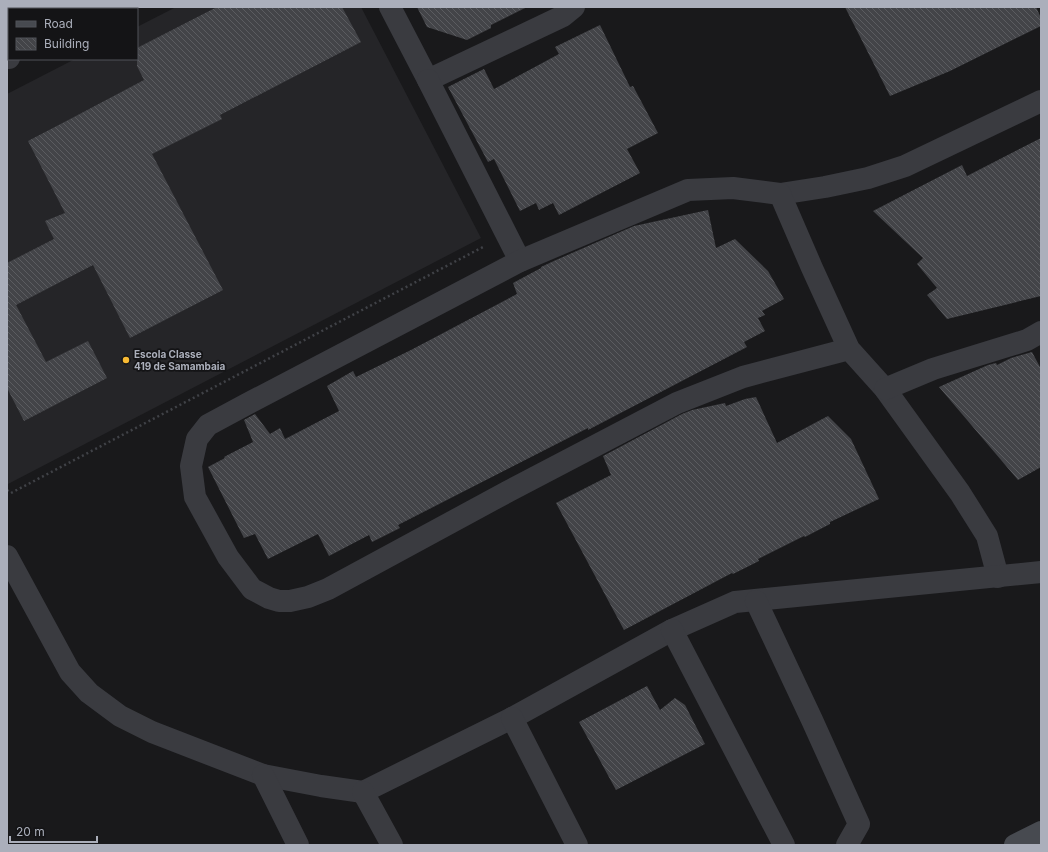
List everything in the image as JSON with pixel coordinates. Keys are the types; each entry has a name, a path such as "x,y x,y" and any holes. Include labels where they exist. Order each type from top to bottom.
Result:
{"main road":[{"path":"1014,845 1041,832"}],"street":[{"path":"390,7 520,261"},
{"path":"428,80 564,16 574,7"},
{"path":"849,349 743,377 676,402 328,589 308,597 290,601 279,601 269,598 252,589 228,557 195,497 191,466 197,439 208,425 520,261 688,190 734,188 780,194 868,178 905,166 1041,100"},
{"path":"780,194 849,349 885,389 960,493 988,536 998,577"},
{"path":"885,389 933,369 1027,340 1041,332"},
{"path":"7,556 70,672 89,693 120,716 152,732 262,775 363,792 512,718 672,630 735,602 1041,572"},
{"path":"756,601 859,824 847,845"},
{"path":"672,630 784,845"},
{"path":"512,718 577,845"},
{"path":"262,775 298,845"},
{"path":"363,792 392,845"}],"path":[{"path":"7,490 11,493 486,245"}],"shaded area":[{"name":"Escola Classe 419 de Samambaia","path":"176,7 361,7 481,238 8,484 7,94 73,60 138,60 138,26"}],"building":[{"path":"217,7 342,7 361,42 220,115 222,119 152,154 223,290 130,338 93,265 16,305 46,362 88,341 107,378 24,421 7,388 7,263 54,239 45,221 65,213 28,141 144,80 137,66 138,47"},
{"path":"417,7 527,7 491,25 491,28 467,40 427,27"},
{"path":"845,7 1036,7 1041,18 1041,26 950,71 890,96"},
{"path":"600,25 630,87 633,86 658,133 627,149 640,173 559,215 553,203 539,210 536,203 520,211 494,159 488,162 448,87 484,69 494,89 559,54 555,47"},
{"path":"1041,138 1041,296 947,319 927,295 937,288 917,264 923,258 873,211 962,165 967,176"},
{"path":"708,210 716,248 735,239 768,271 784,299 762,311 765,315 758,318 765,331 744,342 747,347 588,430 588,428 398,525 400,528 372,542 369,535 329,556 318,534 268,559 255,534 244,538 208,467 253,442 244,420 255,414 270,434 280,428 285,439 339,411 327,386 353,371 356,377 411,350 517,294 513,283 541,267 634,226"},
{"path":"1032,352 1041,369 1041,467 1018,480 939,387 988,365 996,363 997,365 1011,358"},
{"path":"756,397 777,443 828,416 851,439 879,499 830,522 830,524 758,559 759,561 733,574 732,573 624,630 556,503 611,475 603,456 682,414 692,410 725,403 726,406 745,399"},
{"path":"647,686 660,710 675,698 685,705 705,744 616,790 579,722"}],"place":[{"name":"Escola Classe 419 de Samambaia","path":"126,360"}]}
